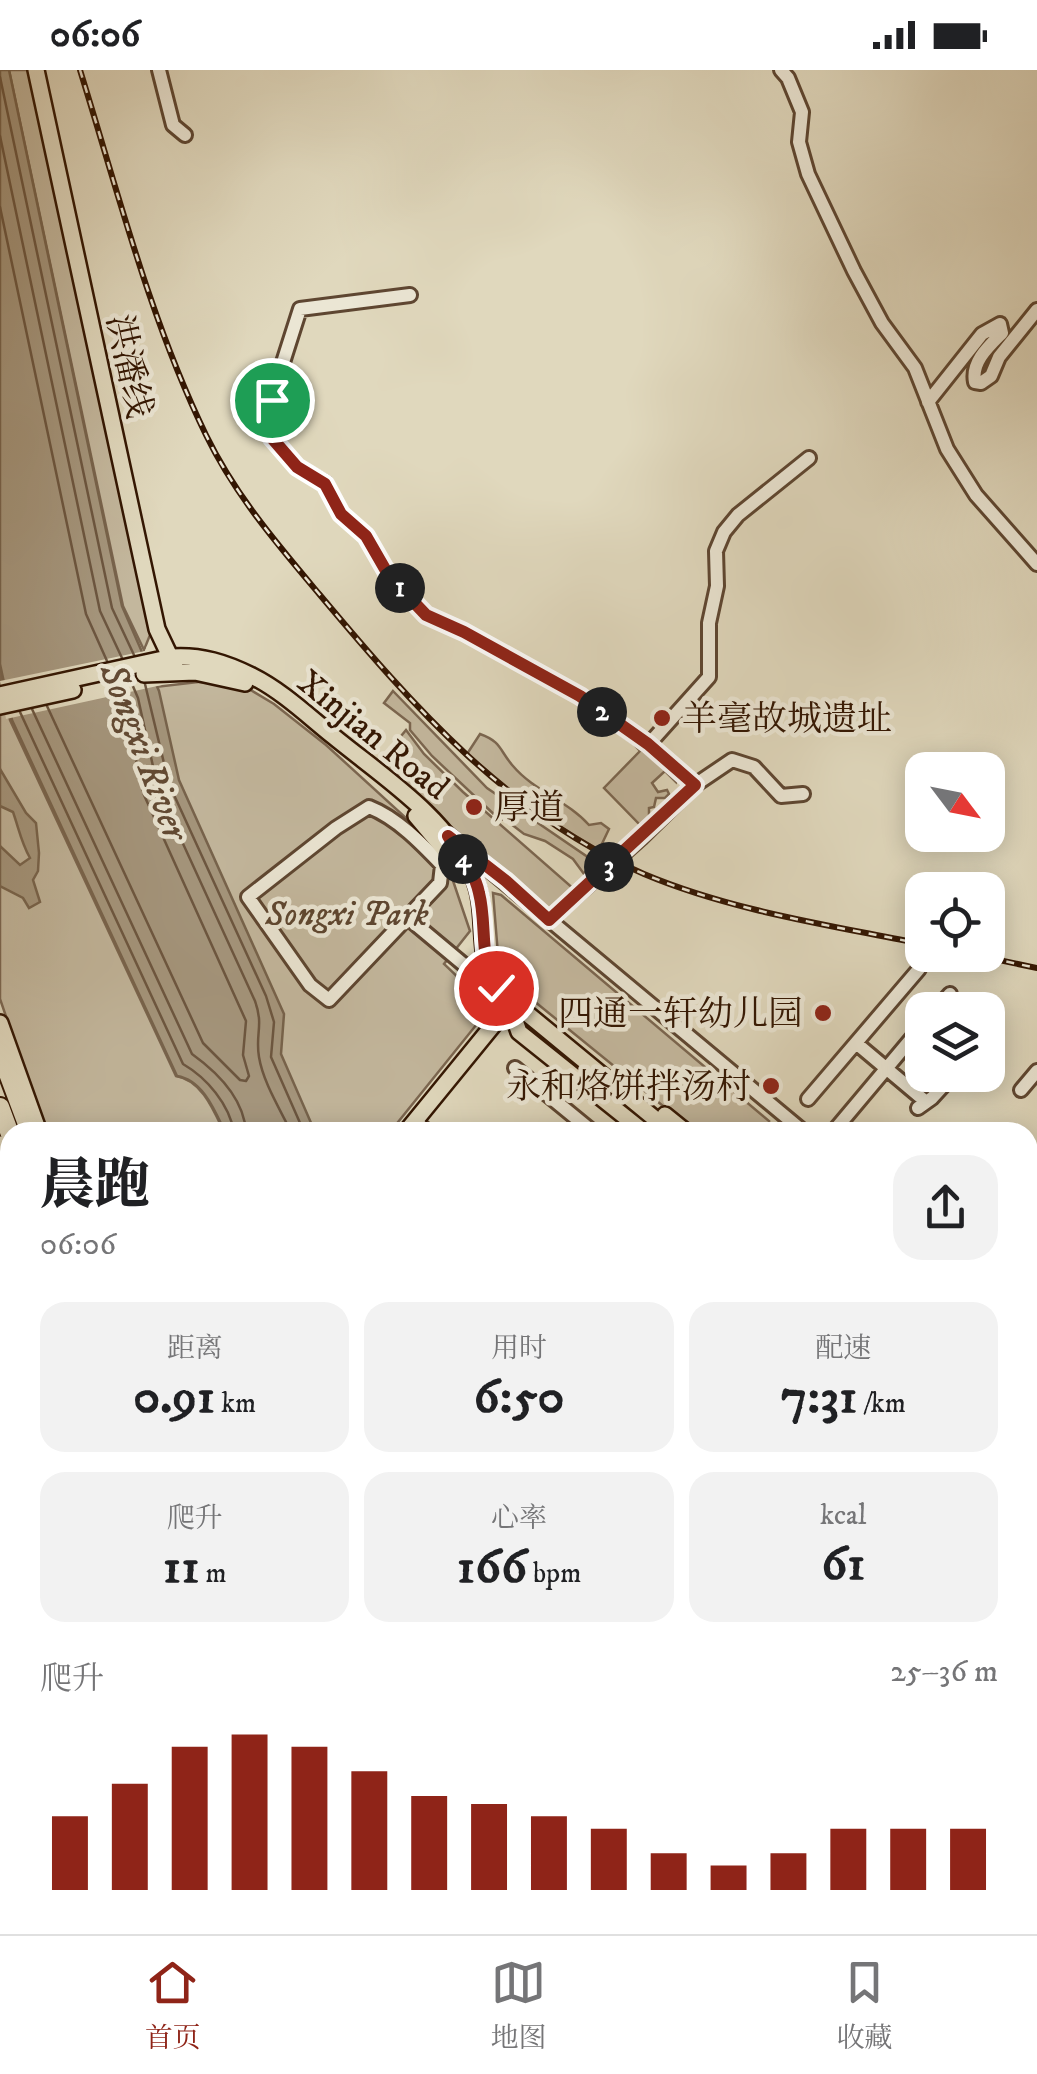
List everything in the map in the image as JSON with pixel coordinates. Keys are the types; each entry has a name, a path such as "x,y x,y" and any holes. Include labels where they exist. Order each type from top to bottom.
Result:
{"highway":[{"path":"0,1052 26,1122"}],"main road":[{"name":"洪潘线","path":"36,70 157,629 174,664"},
{"name":"Xinjian Road","path":"0,695 174,664 196,655 255,677 285,697 426,812 448,836 479,891 492,982 513,1008 632,1122"},
{"name":"Xinjian Road","path":"174,664 250,685 282,705 419,819 452,858 470,892 481,979 490,996 513,1008 658,1122"},
{"name":"Xinjian Road","path":"0,706 156,667"},
{"path":"425,1122 513,1008 536,1010 674,1122"},
{"path":"0,1023 35,1122"}],"street":[{"path":"159,70 179,128"},
{"path":"781,70 802,112 799,142 808,174 882,322 915,368 948,448 976,495 1037,564"},
{"path":"410,295 300,309 272,400 271,437 297,467 325,484 341,514 366,536 389,576 426,615 580,696 648,744 695,785"},
{"path":"928,402 982,334 1000,324 1002,333 976,364 972,376 981,383 990,376 999,357 1037,310"},
{"path":"648,744 710,677 710,612 716,586 716,550 724,532 738,515 809,458"},
{"path":"549,920 695,785 732,760 754,767 781,796 803,794"},
{"path":"369,807 411,835 442,864 440,883 408,918 329,1000 310,985 248,897 369,807"},
{"path":"448,836 792,1122"},
{"path":"408,918 481,979"},
{"path":"808,1099 916,972"},
{"path":"856,1043 905,1087"},
{"path":"841,1122 905,1046"},
{"path":"515,1068 581,1122"},
{"path":"1021,1090 1037,1071"},
{"path":"910,1092 922,1104 937,1092"}],"green space":[{"path":"9,70 30,70 150,635 144,650 123,606"},
{"path":"0,670 10,720 176,1076 200,1090 219,1122 43,1122 0,999"},
{"name":"Songxi Park","path":"225,682 249,689 274,704 326,745 417,828 447,863 470,931 444,964 486,1004 481,1019 398,1122 300,1122 191,831 155,687"},
{"path":"393,691 487,788 592,860 584,874 573,859 499,819 432,756 410,730 410,723 384,703"},
{"path":"406,730 463,792 575,890 556,909 550,911 378,764"},
{"path":"480,734 496,743 531,782 589,825 601,823 609,829 599,850 542,816 467,754"},
{"path":"629,739 678,774 676,782 665,771 652,783 658,792 667,790 669,794 656,798 654,807 649,808 645,830 604,788 640,751"},
{"path":"493,893 501,895 769,1121 683,1122 518,988 499,967"}],"water":[{"name":"Songxi River","path":"0,70 9,70 122,606 159,691 179,780 284,1014 281,1054 311,1122 220,1122 201,1090 177,1076 12,720 0,664"},
{"path":"0,769 36,823 39,853 33,880 40,902 29,908 23,898 0,886 0,846 20,865 30,858 13,812 0,806"}],"pier":[{"path":"147,646 162,685 6,719 0,681 145,651"}],"railway":[{"path":"80,70 152,301 206,435 244,499 391,677 506,789 595,850 644,874 711,898 905,941"},
{"path":"1005,961 1037,968"}],"place":[{"name":"羊毫故城遗址","path":"662,718"},
{"name":"厚道","path":"474,807"},
{"name":"四通一轩幼儿园","path":"823,1013"},
{"name":"永和烙饼拌汤村","path":"771,1086"}],"route":[{"path":"272,400 271,437 297,467 325,484 341,514 366,536 389,576 426,615 580,696 648,744 695,785 549,920 448,836 479,891 488,971 496,988"}]}
